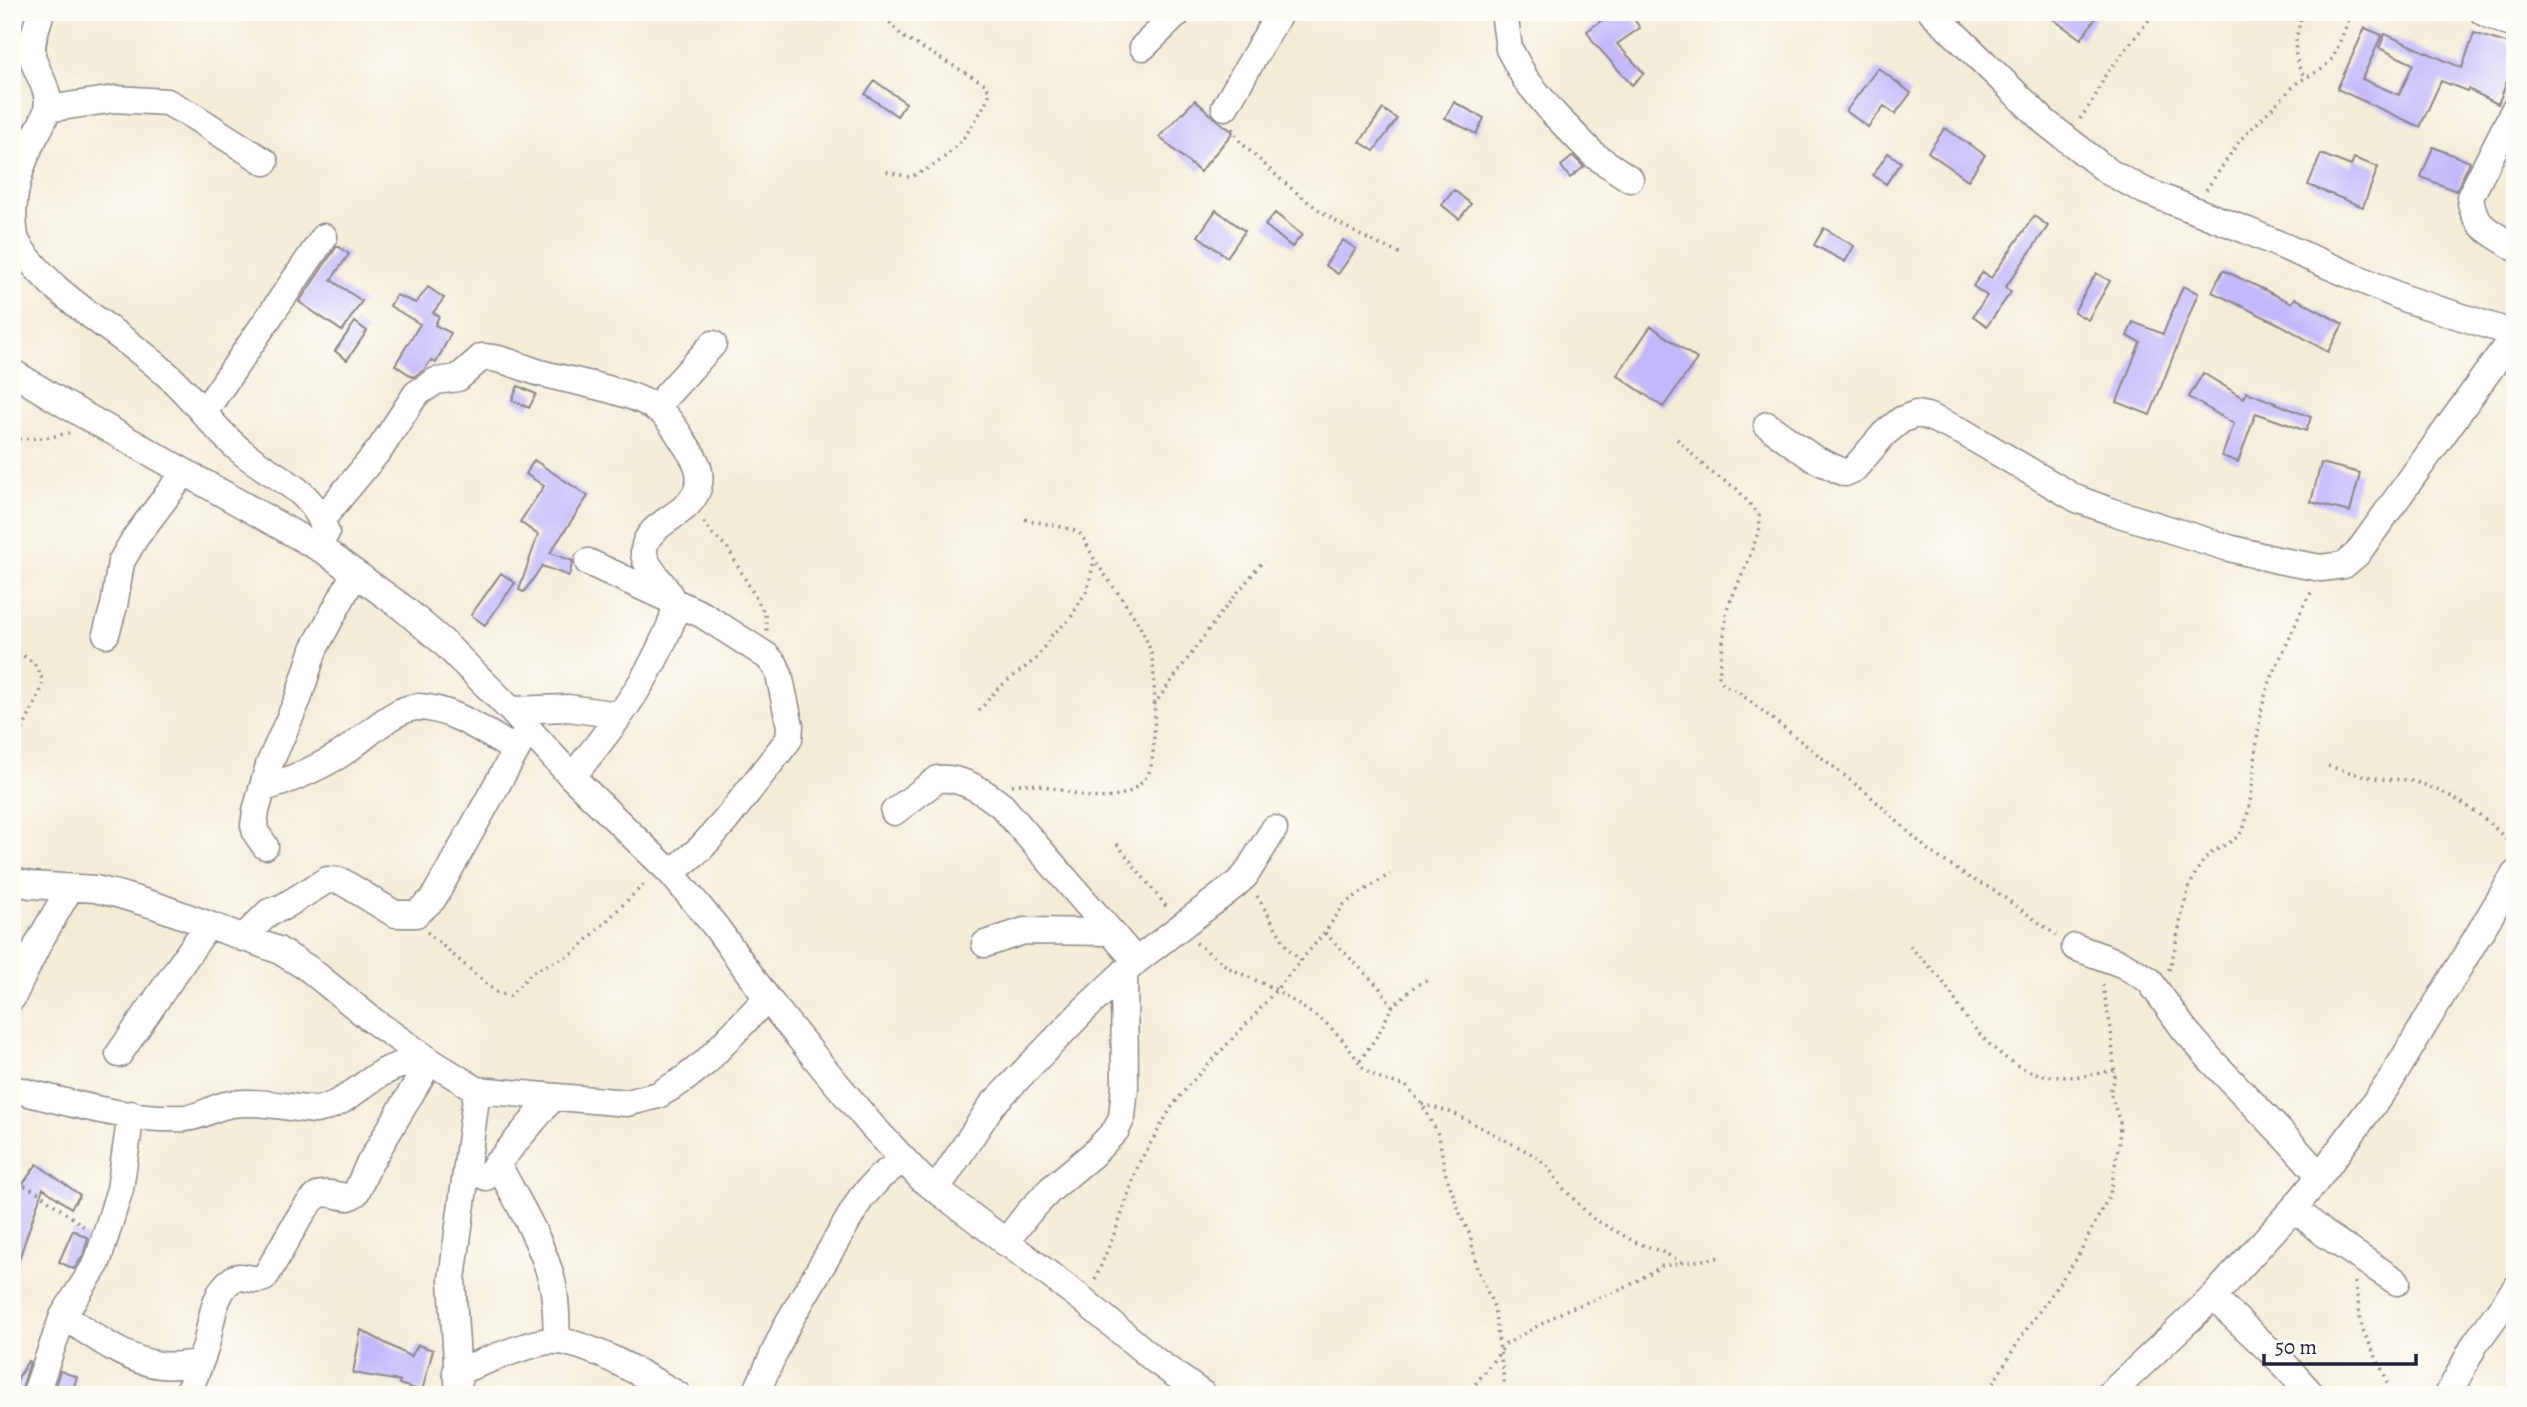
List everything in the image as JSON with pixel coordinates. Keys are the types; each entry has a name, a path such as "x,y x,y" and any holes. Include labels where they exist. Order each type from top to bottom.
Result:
{"street":[{"path":"41,12 36,27 33,55 47,91 47,109 28,149 17,183 14,239 64,295 161,368 187,392 241,452 312,501 322,519 327,536 326,552"},
{"path":"1143,47 1180,12"},
{"path":"1225,107 1280,12"},
{"path":"1504,12 1509,49 1526,80 1594,155 1630,179"},
{"path":"1767,425 1813,458 1845,473 1854,469 1871,446 1901,420 1916,414 1927,416 1963,432 2077,499 2230,548 2321,568 2344,565 2357,554 2515,334 2406,299 2145,191 2109,172 2014,94 1932,12"},
{"path":"2483,12 2515,26"},
{"path":"47,109 115,99 167,102 265,162"},
{"path":"2515,108 2470,197 2472,212 2480,226 2515,248"},
{"path":"204,412 324,237"},
{"path":"655,408 713,344"},
{"path":"322,519 380,449 416,394 436,381 458,378 482,357 619,393 655,408 665,416 693,456 700,472 696,494 681,511 655,528 646,541 644,550 644,556 673,601 673,618 645,677 572,777"},
{"path":"12,372 326,552 403,608 443,642 518,730 572,777 667,869 716,927 767,998 872,1126 904,1159 936,1190 1082,1299 1156,1361 1204,1395"},
{"path":"106,634 114,606 121,562 135,538 184,472"},
{"path":"588,562 703,615 772,660 779,674 790,726 787,742 701,849 667,869"},
{"path":"265,846 254,825 269,765 298,699 314,649 355,573"},
{"path":"262,789 290,780 335,758 376,728 411,708 429,708 472,725 518,730 568,708 619,715"},
{"path":"243,938 269,912 327,880 341,881 394,914 416,914 433,899 518,730"},
{"path":"894,812 938,779 956,780 979,790 1002,806 1111,932 1130,967 1122,1117 1116,1130 1093,1154 1051,1189 1005,1243"},
{"path":"936,1190 992,1105 1084,1010 1130,967 1241,880 1274,829"},
{"path":"2109,1395 2213,1297 2320,1176 2389,1083 2515,874"},
{"path":"12,881 95,889 117,894 278,950 309,969 372,1020 430,1061 477,1090 627,1103 658,1095 706,1062 767,998"},
{"path":"12,998 39,942 70,888"},
{"path":"119,1054 208,925"},
{"path":"985,944 1024,931 1111,932"},
{"path":"2083,950 2138,972 2161,996 2211,1060 2320,1176"},
{"path":"12,1089 92,1109 188,1118 242,1102 316,1110 347,1099 387,1070 409,1062 430,1061"},
{"path":"187,1395 200,1363 216,1305 226,1286 235,1278 264,1278 316,1196 325,1193 349,1197 356,1193 368,1166 430,1061"},
{"path":"477,1090 452,1279 457,1383 535,1345 557,1341 573,1343 678,1395"},
{"path":"462,1205 553,1097"},
{"path":"35,1395 63,1315 97,1263 120,1189 131,1114"},
{"path":"755,1395 787,1325 861,1198 880,1177 904,1159"},
{"path":"497,1163 525,1213 544,1257 552,1283 557,1341"},
{"path":"2294,1208 2325,1234 2397,1282"},
{"path":"2448,1395 2475,1344 2515,1289"},
{"path":"2213,1297 2285,1365 2312,1395"},
{"path":"63,1315 106,1343 136,1358 161,1365 200,1363"}],"path":[{"path":"880,12 903,37 985,84 990,93 972,125 946,158 909,177 884,171"},
{"path":"2066,138 2094,99 2105,76 2155,12"},
{"path":"2302,12 2294,51 2295,60 2305,78"},
{"path":"2193,209 2241,138 2305,78 2322,69 2333,58 2353,12"},
{"path":"1225,107 1235,134 1283,183 1371,243 1402,254"},
{"path":"12,439 46,438 98,423"},
{"path":"1677,439 1709,471 1737,489 1759,515 1760,527 1727,609 1719,676 1724,685 1737,691 1868,794 1928,850 1968,877 1994,890 2083,950 2108,1007 2115,1079 2110,1091 2119,1123 2119,1143 2110,1194 2077,1258 2021,1337 1986,1395"},
{"path":"699,487 706,527 727,547 765,614 772,660"},
{"path":"979,790 1024,783 1083,797 1121,795 1132,790 1147,775 1152,763 1152,661 1142,630 1094,560 1082,536 1076,531 1024,519"},
{"path":"979,711 998,689 1036,659 1052,635 1070,619 1088,588 1094,560"},
{"path":"1153,707 1218,617 1264,561"},
{"path":"2161,996 2177,946 2190,886 2207,856 2237,837 2244,827 2256,762 2261,709 2277,662 2303,604 2315,588"},
{"path":"12,648 34,663 43,681 12,752"},
{"path":"2328,766 2379,779 2407,780 2429,788 2470,807 2515,850"},
{"path":"1117,844 1203,950 1243,976 1275,989 1326,1024 1373,1076 1406,1086 1422,1104 1439,1136 1445,1172 1471,1235 1477,1268 1494,1307 1506,1395"},
{"path":"416,914 421,927 496,992 510,996 532,972 574,953 667,869"},
{"path":"1082,1299 1098,1276 1139,1163 1157,1131 1189,1085 1228,1045 1325,932 1345,904 1390,874"},
{"path":"1241,880 1259,897 1287,947 1300,961"},
{"path":"1325,932 1354,965 1379,987 1392,1007"},
{"path":"1910,946 1942,981 1969,1023 2019,1068 2033,1074 2052,1077 2074,1077 2114,1070"},
{"path":"1359,1062 1392,1007 1416,985 1431,979"},
{"path":"1422,1104 1453,1112 1532,1154 1548,1167 1562,1187 1592,1218 1637,1243 1684,1263"},
{"path":"12,1179 37,1192 103,1240"},
{"path":"2352,1252 2362,1328 2386,1378 2390,1395"},
{"path":"1466,1395 1500,1350 1511,1340 1577,1304 1623,1289 1661,1266 1722,1257"}],"building":[{"path":"1613,12 1629,12 1640,28 1617,44 1644,73 1632,85 1594,43 1587,31"},
{"path":"2043,12 2100,12 2081,39"},
{"path":"2365,28 2382,35 2362,79 2399,95 2413,64 2379,48 2385,34 2462,68 2474,33 2515,46 2515,61 2498,104 2468,89 2467,91 2441,81 2420,127 2337,89"},
{"path":"1878,68 1911,93 1895,114 1884,106 1868,127 1846,111"},
{"path":"875,81 906,103 897,116 865,94"},
{"path":"1195,100 1233,132 1200,172 1159,137"},
{"path":"1454,102 1484,118 1476,134 1445,118"},
{"path":"1383,109 1397,119 1374,151 1360,142"},
{"path":"1945,128 1985,155 1968,180 1928,152"},
{"path":"2433,147 2470,162 2456,191 2421,177"},
{"path":"1888,153 1901,162 1886,184 1873,175"},
{"path":"2321,154 2351,166 2354,158 2378,167 2363,207 2308,185"},
{"path":"1573,156 1584,167 1570,178 1561,166"},
{"path":"1454,190 1471,204 1459,219 1442,205"},
{"path":"1216,210 1245,231 1227,257 1198,236"},
{"path":"1275,213 1302,235 1292,247 1265,225"},
{"path":"2034,216 2048,226 2005,288 2011,292 1987,326 1973,316 1987,296 1973,286 1983,272 1991,278"},
{"path":"1824,228 1854,246 1845,262 1814,245"},
{"path":"1343,240 1356,249 1338,274 1325,265"},
{"path":"337,246 349,254 331,280 362,301 342,331 299,302"},
{"path":"2223,270 2292,303 2295,298 2343,324 2328,352 2281,325 2212,292"},
{"path":"2096,273 2110,281 2088,320 2074,312"},
{"path":"2183,286 2198,293 2150,415 2117,402 2140,342 2127,336 2133,322 2163,334"},
{"path":"428,287 444,298 433,313 439,316 435,325 451,333 436,363 431,360 424,370 413,377 395,365 420,324 390,306 396,295 416,303"},
{"path":"355,322 367,331 347,360 335,351"},
{"path":"1651,326 1697,359 1663,407 1617,375"},
{"path":"2203,373 2244,398 2247,392 2311,417 2306,431 2256,413 2238,462 2222,456 2234,424 2189,397"},
{"path":"518,386 536,394 529,408 512,400"},
{"path":"534,460 588,496 550,553 573,561 569,576 542,566 524,592 519,590 538,535 520,522 544,486 526,474"},
{"path":"2321,463 2360,473 2350,512 2311,502"},
{"path":"501,573 515,583 485,625 471,615"},
{"path":"37,1164 80,1195 71,1208 43,1188 15,1271 12,1270 12,1230 18,1213 12,1211 12,1199"},
{"path":"73,1230 88,1238 83,1256 74,1269 59,1262"},
{"path":"361,1330 411,1357 418,1345 433,1350 422,1391 399,1384 400,1381 353,1373"},
{"path":"28,1361 30,1362 20,1395 12,1395 12,1388"},
{"path":"60,1371 77,1377 74,1386 89,1395 52,1395"}]}
